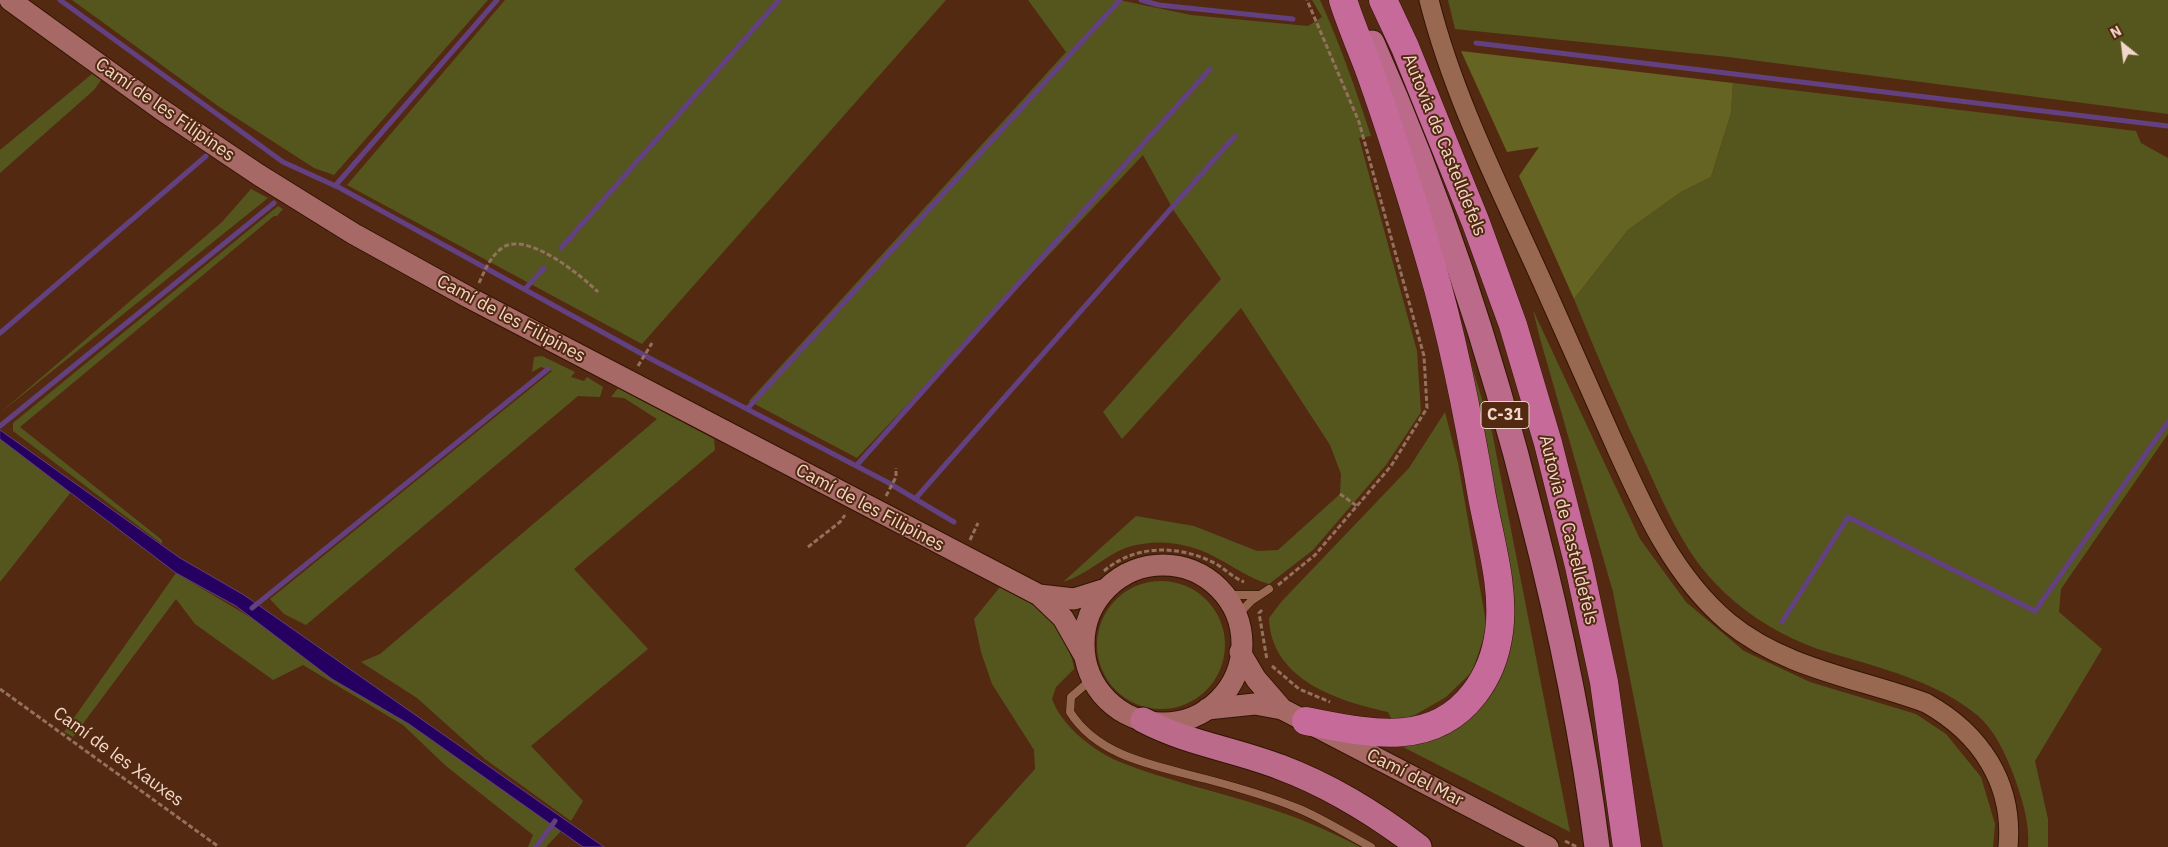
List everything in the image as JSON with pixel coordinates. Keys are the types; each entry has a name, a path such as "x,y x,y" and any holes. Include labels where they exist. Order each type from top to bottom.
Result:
{"highway":[{"path":"1306,721 1381,733 1402,734 1432,726 1450,716 1477,690 1490,669 1496,652 1500,630 1498,585 1478,470 1451,336 1405,180 1343,0"},
{"name":"Autovia de Castelldefels","path":"1352,0 1411,135 1446,227 1482,331 1547,576 1572,692 1597,847"},
{"name":"Autovia de Castelldefels","path":"1383,0 1405,47 1476,223 1513,325 1548,443 1579,566 1604,682 1627,847"},
{"path":"1143,720 1188,740 1252,757 1315,782 1383,820 1419,847"}],"main road":[{"name":"Camí de les Filipines","path":"10,0 170,115 259,175 354,234 468,298 1039,595"},
{"path":"1163,565 1192,571 1204,577 1224,595 1236,618 1242,642 1238,668 1228,691 1207,709 1189,718 1164,723 1143,720 1117,708 1100,692 1092,679 1084,656 1063,618 1039,595 1074,599 1103,581 1114,582 1136,570 1163,565"},
{"path":"1084,656 1088,616 1097,600 1103,581"},
{"name":"Camí del Mar","path":"1240,652 1256,679 1282,709"},
{"name":"Camí del Mar","path":"1207,709 1255,704 1282,709 1547,846"}],"street":[{"path":"1429,0 1446,61 1488,160 1653,526 1684,575 1698,594 1723,617 1767,648 1807,666 1926,703 1940,711 1969,734 1991,763 1999,781 2007,815 2008,847"}],"lane":[{"path":"1236,618 1244,607 1260,594 1269,590"},
{"path":"1224,595 1260,594"},
{"path":"1092,679 1071,697 1070,712 1088,733 1106,746 1133,760 1215,782 1297,808 1370,847"}],"path":[{"path":"1269,590 1290,577 1315,555 1358,506 1391,466 1427,408 1424,356 1359,122 1307,0"},
{"path":"483,275 490,261 503,247 518,244 536,248 582,276 598,292"},
{"name":"Camí de les Filipines","path":"471,280 487,289"},
{"path":"643,357 652,342"},
{"path":"629,361 646,370"},
{"path":"888,491 895,479 896,468"},
{"name":"Camí de les Filipines","path":"877,493 893,501"},
{"path":"1340,494 1358,506"},
{"path":"808,547 840,522 853,499"},
{"name":"Camí de les Filipines","path":"969,542 977,547"},
{"path":"1103,581 1117,560 1138,553 1160,549 1184,551 1218,565 1236,579 1254,586 1260,594 1265,604 1259,613 1268,663 1299,689 1332,703"},
{"name":"Camí de les Xauxes","path":"0,689 219,847"}],"shaded area":[{"path":"72,0 488,0 334,175 314,168 218,106"},
{"path":"505,0 946,0 642,344 347,185"},
{"path":"1028,0 1119,0 1191,15 1308,26 1322,17 1312,0 1320,0 1334,33 1354,84 1371,136 1359,138 1417,351 1421,412 1386,465 1313,550 1269,584 1251,577 1200,550 1164,542 1146,543 1120,550 1080,575 1063,582 1136,516 1194,526 1257,551 1278,550 1340,494 1341,474 1330,445 1241,308 1122,439 1103,412 1221,279 1174,211 1143,155 857,458 749,401 1066,52"},
{"path":"1448,0 2168,0 2168,114 1728,57 1455,29"},
{"path":"1461,51 1733,83 1731,113 1711,177 1681,192 1628,230 1574,299 1519,176 1539,147 1507,152"},
{"path":"92,74 101,80 94,90 0,173 0,150"},
{"path":"1733,83 2136,131 2141,143 2168,158 2168,434 2061,589 2059,612 2102,649 2035,761 2048,819 2048,847 2028,847 2027,820 2014,776 1995,735 1977,715 1963,704 1932,687 1882,668 1816,648 1780,632 1745,610 1703,570 1684,542 1668,513 1609,383 1574,299 1628,230 1681,192 1711,177 1731,113"},
{"path":"251,189 268,198 0,413 222,222"},
{"path":"278,206 283,209 277,216 274,216 20,427 162,540 162,544 13,431 13,423"},
{"path":"1441,265 1492,432 1570,832 1401,746 1499,677"},
{"path":"1533,310 1640,539 1686,602 1744,651 1810,682 1916,714 1946,734 1981,777 1995,824 1993,847 1663,847 1613,592"},
{"path":"542,356 575,372 571,377 584,381 587,377 603,387 600,397 578,396 306,625 284,614 270,599 552,371 541,367 532,372 534,357"},
{"path":"618,388 714,439 715,450 574,569 648,649 531,746 583,801 571,821 485,759 417,698 361,662 380,654 657,419 624,398 611,397"},
{"path":"1445,412 1458,463 1487,628 1472,672 1446,697 1415,715 1393,722 1388,712 1329,694 1310,684 1294,672 1281,657 1273,639 1269,618 1282,601 1409,468"},
{"path":"0,430 180,558 244,595 604,847 583,847 409,724 332,679 236,606 176,573 0,439"},
{"path":"0,439 71,492 0,582"},
{"path":"176,573 322,660 562,830 546,847 528,847 533,835 446,766 403,725 303,665 273,680 195,624 176,599 73,737 64,732"},
{"path":"1161,581 1174,582 1186,586 1206,600 1220,620 1224,632 1224,658 1220,670 1206,690 1186,704 1174,708 1161,709 1148,708 1136,704 1116,690 1102,670 1098,658 1097,645 1098,632 1102,620 1116,600 1136,586 1148,582"},
{"path":"1000,587 1044,612 1058,630 1071,656 1074,669 1056,687 1052,699 1063,719 1089,744 1110,757 1138,769 1277,811 1337,835 1360,847 965,847 1035,769 1034,750 992,684 981,652 974,619"}],"waterway":[{"path":"60,0 283,162 340,188 653,360 887,482 954,522"},
{"path":"335,186 497,0"},
{"path":"561,248 779,0"},
{"path":"747,409 1120,0"},
{"path":"1141,0 1159,5 1293,19"},
{"path":"1476,43 2168,126"},
{"path":"856,466 1210,69"},
{"path":"915,499 1235,136"},
{"path":"0,333 206,156"},
{"path":"0,426 274,203"},
{"path":"525,289 544,268"},
{"path":"252,608 548,369"},
{"path":"1782,622 1848,517 2035,611 2168,422"},
{"path":"536,847 555,821"}]}
